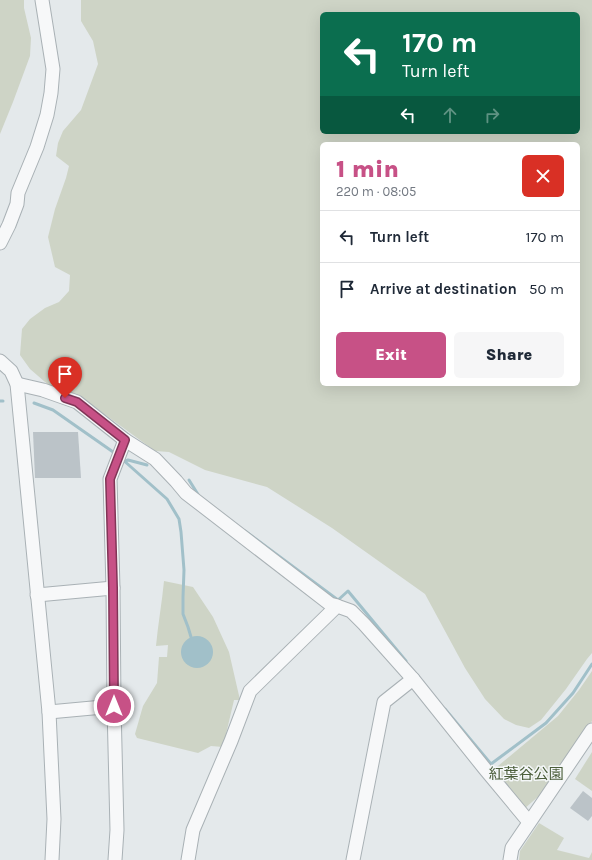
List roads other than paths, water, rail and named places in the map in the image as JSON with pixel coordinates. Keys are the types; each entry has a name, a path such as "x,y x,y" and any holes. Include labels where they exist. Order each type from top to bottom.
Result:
{"street":[{"path":"0,243 17,204 18,193 47,114 51,93 53,69 42,0"},
{"path":"0,361 11,371 17,384 49,712 54,819 52,860"},
{"path":"17,384 43,390 77,402 125,440 154,459 186,493 212,514 330,604 351,611 413,679 529,822"},
{"path":"115,860 117,830 110,479 125,440"},
{"path":"37,595 113,588"},
{"path":"188,860 194,830 250,691 337,606"},
{"path":"353,860 384,702 413,679"},
{"path":"49,712 114,706"},
{"path":"510,860 512,848 592,730"}],"water":[{"path":"194,636 200,636 210,643 213,652 212,658 206,665 200,668 194,668 184,661 181,655 181,649 188,639"}],"waterway":[{"path":"34,403 53,410 116,454"},
{"path":"122,459 167,499 179,519 184,570 183,614 191,637"},
{"path":"125,461 128,460 147,465"},
{"path":"189,480 199,496"},
{"path":"245,531 338,600 348,591 406,661"},
{"path":"445,709 491,764 546,723 573,693 592,664"}],"park label":[{"name":"紅葉谷公園","path":"526,774"}]}
